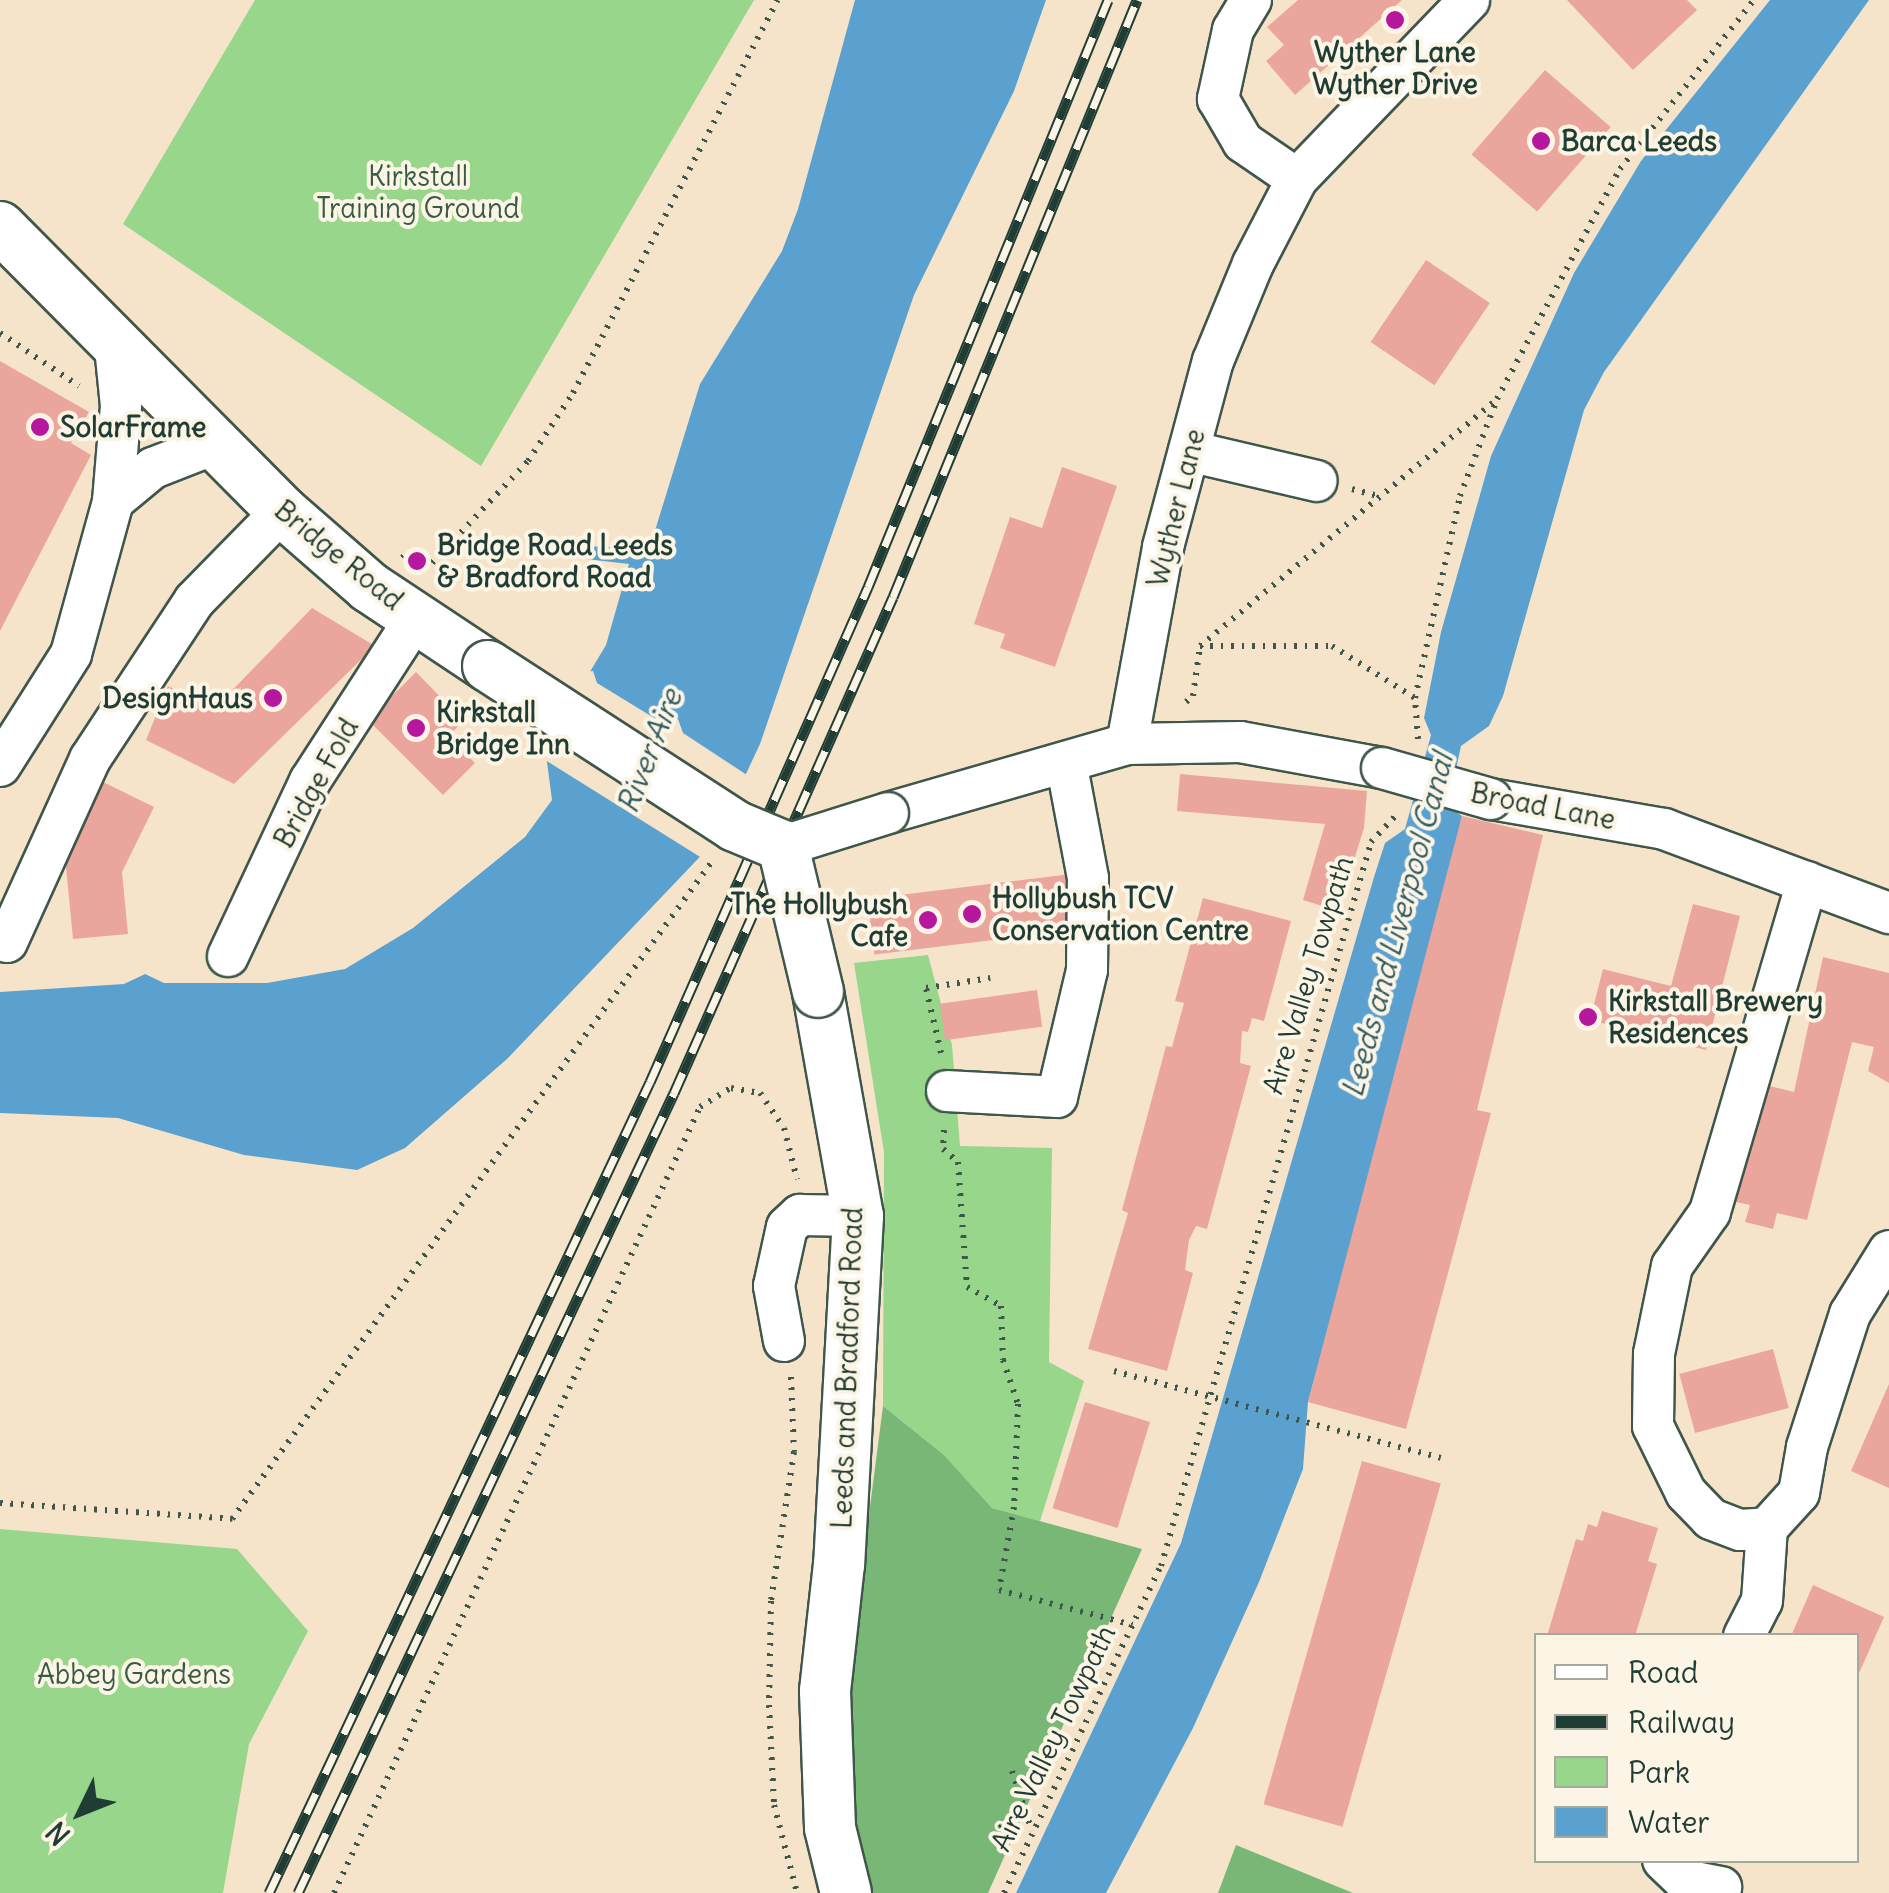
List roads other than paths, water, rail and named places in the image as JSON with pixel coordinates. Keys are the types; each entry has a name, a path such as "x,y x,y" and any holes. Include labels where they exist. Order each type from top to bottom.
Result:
{"main road":[{"name":"Bridge Road","path":"0,227 212,445 369,587 735,826 784,846"},
{"name":"Leeds and Bradford Road","path":"784,846 818,992 858,1216 839,1564 825,1691 830,1828 846,1893"}],"street":[{"path":"1252,0 1232,30 1218,99 1243,142 1297,179"},
{"name":"Wyther Lane","path":"1127,744 1163,546 1213,361 1297,179 1469,0"},
{"path":"0,766 71,654 113,501 121,406 115,347"},
{"path":"113,501 153,468 212,445"},
{"path":"1189,451 1317,480"},
{"path":"7,942 90,759 194,601 282,510"},
{"name":"Bridge Fold","path":"228,956 310,781 416,617"},
{"name":"Broad Lane","path":"1127,744 1240,742 1398,763 1491,799 1664,829 1889,914"},
{"path":"784,846 1127,744"},
{"path":"946,1091 1057,1097 1087,970 1088,878 1066,762"},
{"path":"1766,1528 1740,1530 1711,1519 1686,1492 1653,1426 1654,1354 1672,1266 1710,1212 1807,882"},
{"path":"784,1341 774,1286 776,1252 800,1215 858,1216"},
{"path":"1746,1633 1762,1601 1766,1528 1799,1493 1807,1447 1850,1314 1889,1252"},
{"path":"1666,1863 1684,1880 1720,1887"}],"water":[{"name":"River Aire","path":"855,0 1046,0 1014,91 914,295 760,744 714,842 507,1059 405,1148 357,1170 244,1155 118,1118 0,1113 0,992 124,984 145,974 164,983 267,983 345,969 413,928 525,837 552,800 545,747 606,645 629,564 552,555 556,545 634,548 654,534 700,384 782,251 798,209"},
{"name":"Leeds and Liverpool Canal","path":"1770,0 1869,0 1604,372 1584,410 1503,696 1489,726 1461,746 1448,806 1462,816 1423,983 1308,1402 1303,1469 1259,1582 1193,1728 1106,1893 1016,1893 1181,1543 1374,877 1385,843 1405,829 1431,735 1424,718 1441,632 1491,456 1574,273 1641,161"}],"railway":[{"path":"269,1893 650,1082 868,587 1108,0"},
{"path":"298,1893 674,1093 893,597 1137,0"}],"place":[{"name":"Wyther Lane Wyther Drive","path":"1395,20"},
{"name":"Barca Leeds","path":"1541,141"},
{"name":"SolarFrame","path":"40,427"},
{"name":"Bridge Road Leeds & Bradford Road","path":"417,561"},
{"name":"DesignHaus","path":"273,698"},
{"name":"Kirkstall Bridge Inn","path":"416,728"},
{"name":"Hollybush TCV Conservation Centre","path":"972,914"},
{"name":"The Hollybush Cafe","path":"928,920"},
{"name":"Kirkstall Brewery Residences","path":"1588,1017"}],"park label":[{"name":"Kirkstall Training Ground","path":"418,192"},
{"name":"Abbey Gardens","path":"134,1674"}]}
